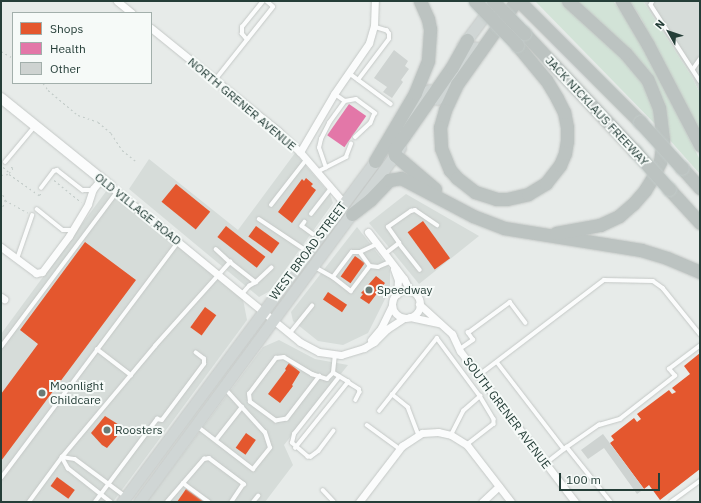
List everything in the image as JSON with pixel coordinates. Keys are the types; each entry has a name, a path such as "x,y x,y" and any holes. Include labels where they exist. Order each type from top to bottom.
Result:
{"highway":[{"path":"375,161 415,93 428,60 430,29 428,19 420,1"},
{"path":"475,1 517,45 546,80 564,112 567,127 565,153 560,165 546,183 528,194 507,199 496,199 485,196 470,189 457,178 450,170 440,148 440,127 445,110 457,84 516,1"},
{"name":"JACK NICKLAUS FREEWAY","path":"494,1 635,151 700,223"},
{"name":"JACK NICKLAUS FREEWAY","path":"519,1 640,122 700,188"},
{"path":"538,234 582,229 600,225 619,216 645,190 660,162 662,124 659,108 647,79 626,54 568,1"},
{"path":"622,1 648,45 700,145"},
{"path":"454,206 395,155 394,150 452,67 467,40"},
{"path":"352,214 370,200 384,184 396,178 406,180 474,216 504,228 641,250 667,258 700,272"}],"main road":[{"name":"WEST BROAD STREET","path":"125,500 375,161 467,40 494,1"},
{"name":"WEST BROAD STREET","path":"138,502 275,320 395,155 510,1"},
{"path":"138,502 141,489 177,437 176,430"}],"street":[{"path":"117,1 131,12"},
{"path":"300,152 334,94 365,50 374,26 375,1"},
{"name":"NORTH GRENER AVENUE","path":"152,29 278,131 307,159 344,203"},
{"name":"OLD VILLAGE ROAD","path":"1,98 275,320"},
{"path":"1,247 36,272 40,273 59,251 88,204 93,189 101,179"},
{"path":"275,320 314,350 335,355 350,353 364,348 374,342 387,329 416,314 419,304 417,297 410,291 404,279 368,232"},
{"path":"364,348 381,328 397,294 398,280 390,262"},
{"path":"397,294 410,291"},
{"path":"392,303 396,314 407,318 439,323"},
{"name":"SOUTH GRENER AVENUE","path":"419,304 452,334 459,350 478,376 575,502"},
{"path":"359,502 400,449 418,435 438,432 451,435 467,445 511,502"},
{"path":"482,502 499,486"}],"lane":[{"path":"215,80 247,40 273,7 265,1 242,27 242,34 247,40"},
{"path":"653,1 651,5 700,81"},
{"path":"358,80 388,38 389,34 387,31 374,26"},
{"path":"693,69 700,59"},
{"path":"349,73 391,104"},
{"path":"334,94 346,101"},
{"path":"326,168 319,148 321,139 329,123 346,101 356,98 375,113 371,123 356,138"},
{"path":"5,162 35,126"},
{"path":"317,172 346,157 351,144"},
{"path":"270,205 307,159"},
{"path":"41,188 54,171 57,170 83,190 93,189"},
{"path":"311,214 331,188"},
{"path":"1,348 113,189"},
{"path":"37,209 63,230 72,230"},
{"path":"420,270 388,228 413,210 437,225"},
{"path":"17,259 32,216"},
{"path":"259,219 308,252"},
{"path":"305,222 302,226 318,238"},
{"path":"1,478 178,242"},
{"path":"384,254 399,243"},
{"path":"333,277 352,252 360,252 377,244"},
{"path":"216,249 256,282"},
{"path":"360,252 370,266 378,267 390,262"},
{"path":"29,502 62,457 131,375 230,262"},
{"path":"314,266 333,277 351,291 370,266"},
{"path":"242,294 249,286 256,282 271,268"},
{"path":"478,376 604,280 653,281 664,288 700,334"},
{"path":"459,350 473,340 468,333 510,302 526,323"},
{"path":"290,333 312,306"},
{"path":"379,411 437,338 480,396 494,419 494,424 467,445"},
{"path":"545,464 599,425 620,419 675,376 669,370 700,346"},
{"path":"97,350 131,375"},
{"path":"95,502 157,419 162,420 204,364 204,359 196,353"},
{"path":"320,376 287,419 276,421 250,402 249,394 276,358 284,357 312,374 320,376 327,378 333,373 335,355"},
{"path":"497,362 611,502"},
{"path":"333,373 359,389 360,392 356,400"},
{"path":"334,431 314,456 308,457 295,448 292,443 294,434 339,377"},
{"path":"295,448 348,382"},
{"path":"196,426 253,469 270,448 265,433 224,388"},
{"path":"392,394 408,407 418,435"},
{"path":"451,435 463,411 480,396"},
{"path":"216,440 242,407"},
{"path":"367,425 400,449"},
{"path":"62,457 75,459 109,483 125,500"},
{"path":"62,457 68,468 102,493 111,502"},
{"path":"167,502 204,459 209,458 244,484 232,502"},
{"path":"671,502 700,481"},
{"path":"183,483 209,502"},
{"path":"323,490 334,502"},
{"path":"253,502 258,496"}],"path":[{"path":"1,51 12,57"},
{"path":"44,84 48,90 78,115 98,122 111,133 122,150 137,162"},
{"path":"1,166 9,173 13,168 5,162"},
{"path":"1,190 5,200 1,211"},
{"path":"5,200 24,209 32,216"}],"shaded area":[{"path":"643,1 700,1 700,94 692,77"},
{"path":"295,153 330,194 333,203 270,291 259,297 129,189 149,159 238,230"},
{"path":"110,186 242,294 247,320 113,502 1,502 1,334"},
{"path":"406,194 479,236 419,284 369,223"},
{"path":"357,227 390,269 390,289 368,333 343,345 318,341 293,321 291,312"},
{"path":"279,340 315,359 348,365 284,445 293,465 265,502 147,502 263,347"}],"green space":[{"path":"535,1 561,1 624,56 651,94 658,127"},
{"path":"576,1 613,1 620,10 647,54 700,160 700,174 667,137 660,97"},
{"path":"630,1 643,1 692,77 700,94 700,141 642,20"}],"building: Shops":[{"path":"306,178 313,184 311,186 316,190 292,223 278,212 302,179 304,181"},
{"path":"176,184 210,212 196,230 162,202"},
{"path":"423,221 450,258 435,269 408,232"},
{"path":"226,226 265,257 257,268 217,237"},
{"path":"256,226 279,243 272,254 248,237"},
{"path":"85,242 136,280 1,461 1,394 38,344 20,330"},
{"path":"355,256 365,263 350,283 341,276"},
{"path":"376,276 385,283 369,304 360,298 363,294 361,293"},
{"path":"328,292 347,305 342,312 323,299"},
{"path":"205,307 216,315 202,335 190,327"},
{"path":"700,353 700,469 660,500 649,485 644,489 610,443 614,440 611,436 634,418 637,422 641,419 637,414 669,390 672,394 676,392 672,388 690,374 684,366"},
{"path":"289,363 300,372 292,385 293,386 280,403 268,394 286,370 285,369"},
{"name":"Roosters","path":"105,416 124,428 107,448 102,445 91,433"},
{"path":"246,433 256,440 246,455 236,448"},
{"path":"57,477 75,490 68,499 51,486"},
{"path":"186,489 204,502 177,502"}],"building: Health":[{"path":"349,104 366,116 344,147 327,135"}],"building: Other":[{"path":"394,50 408,61 405,66 409,69 401,80 403,82 392,98 383,92 387,87 374,78"},
{"path":"603,434 644,489 637,494 604,448 588,459 581,450"}],"place":[{"name":"Speedway","path":"369,290"},
{"name":"Moonlight Childcare","path":"42,393"},
{"name":"Roosters","path":"107,430"}]}
